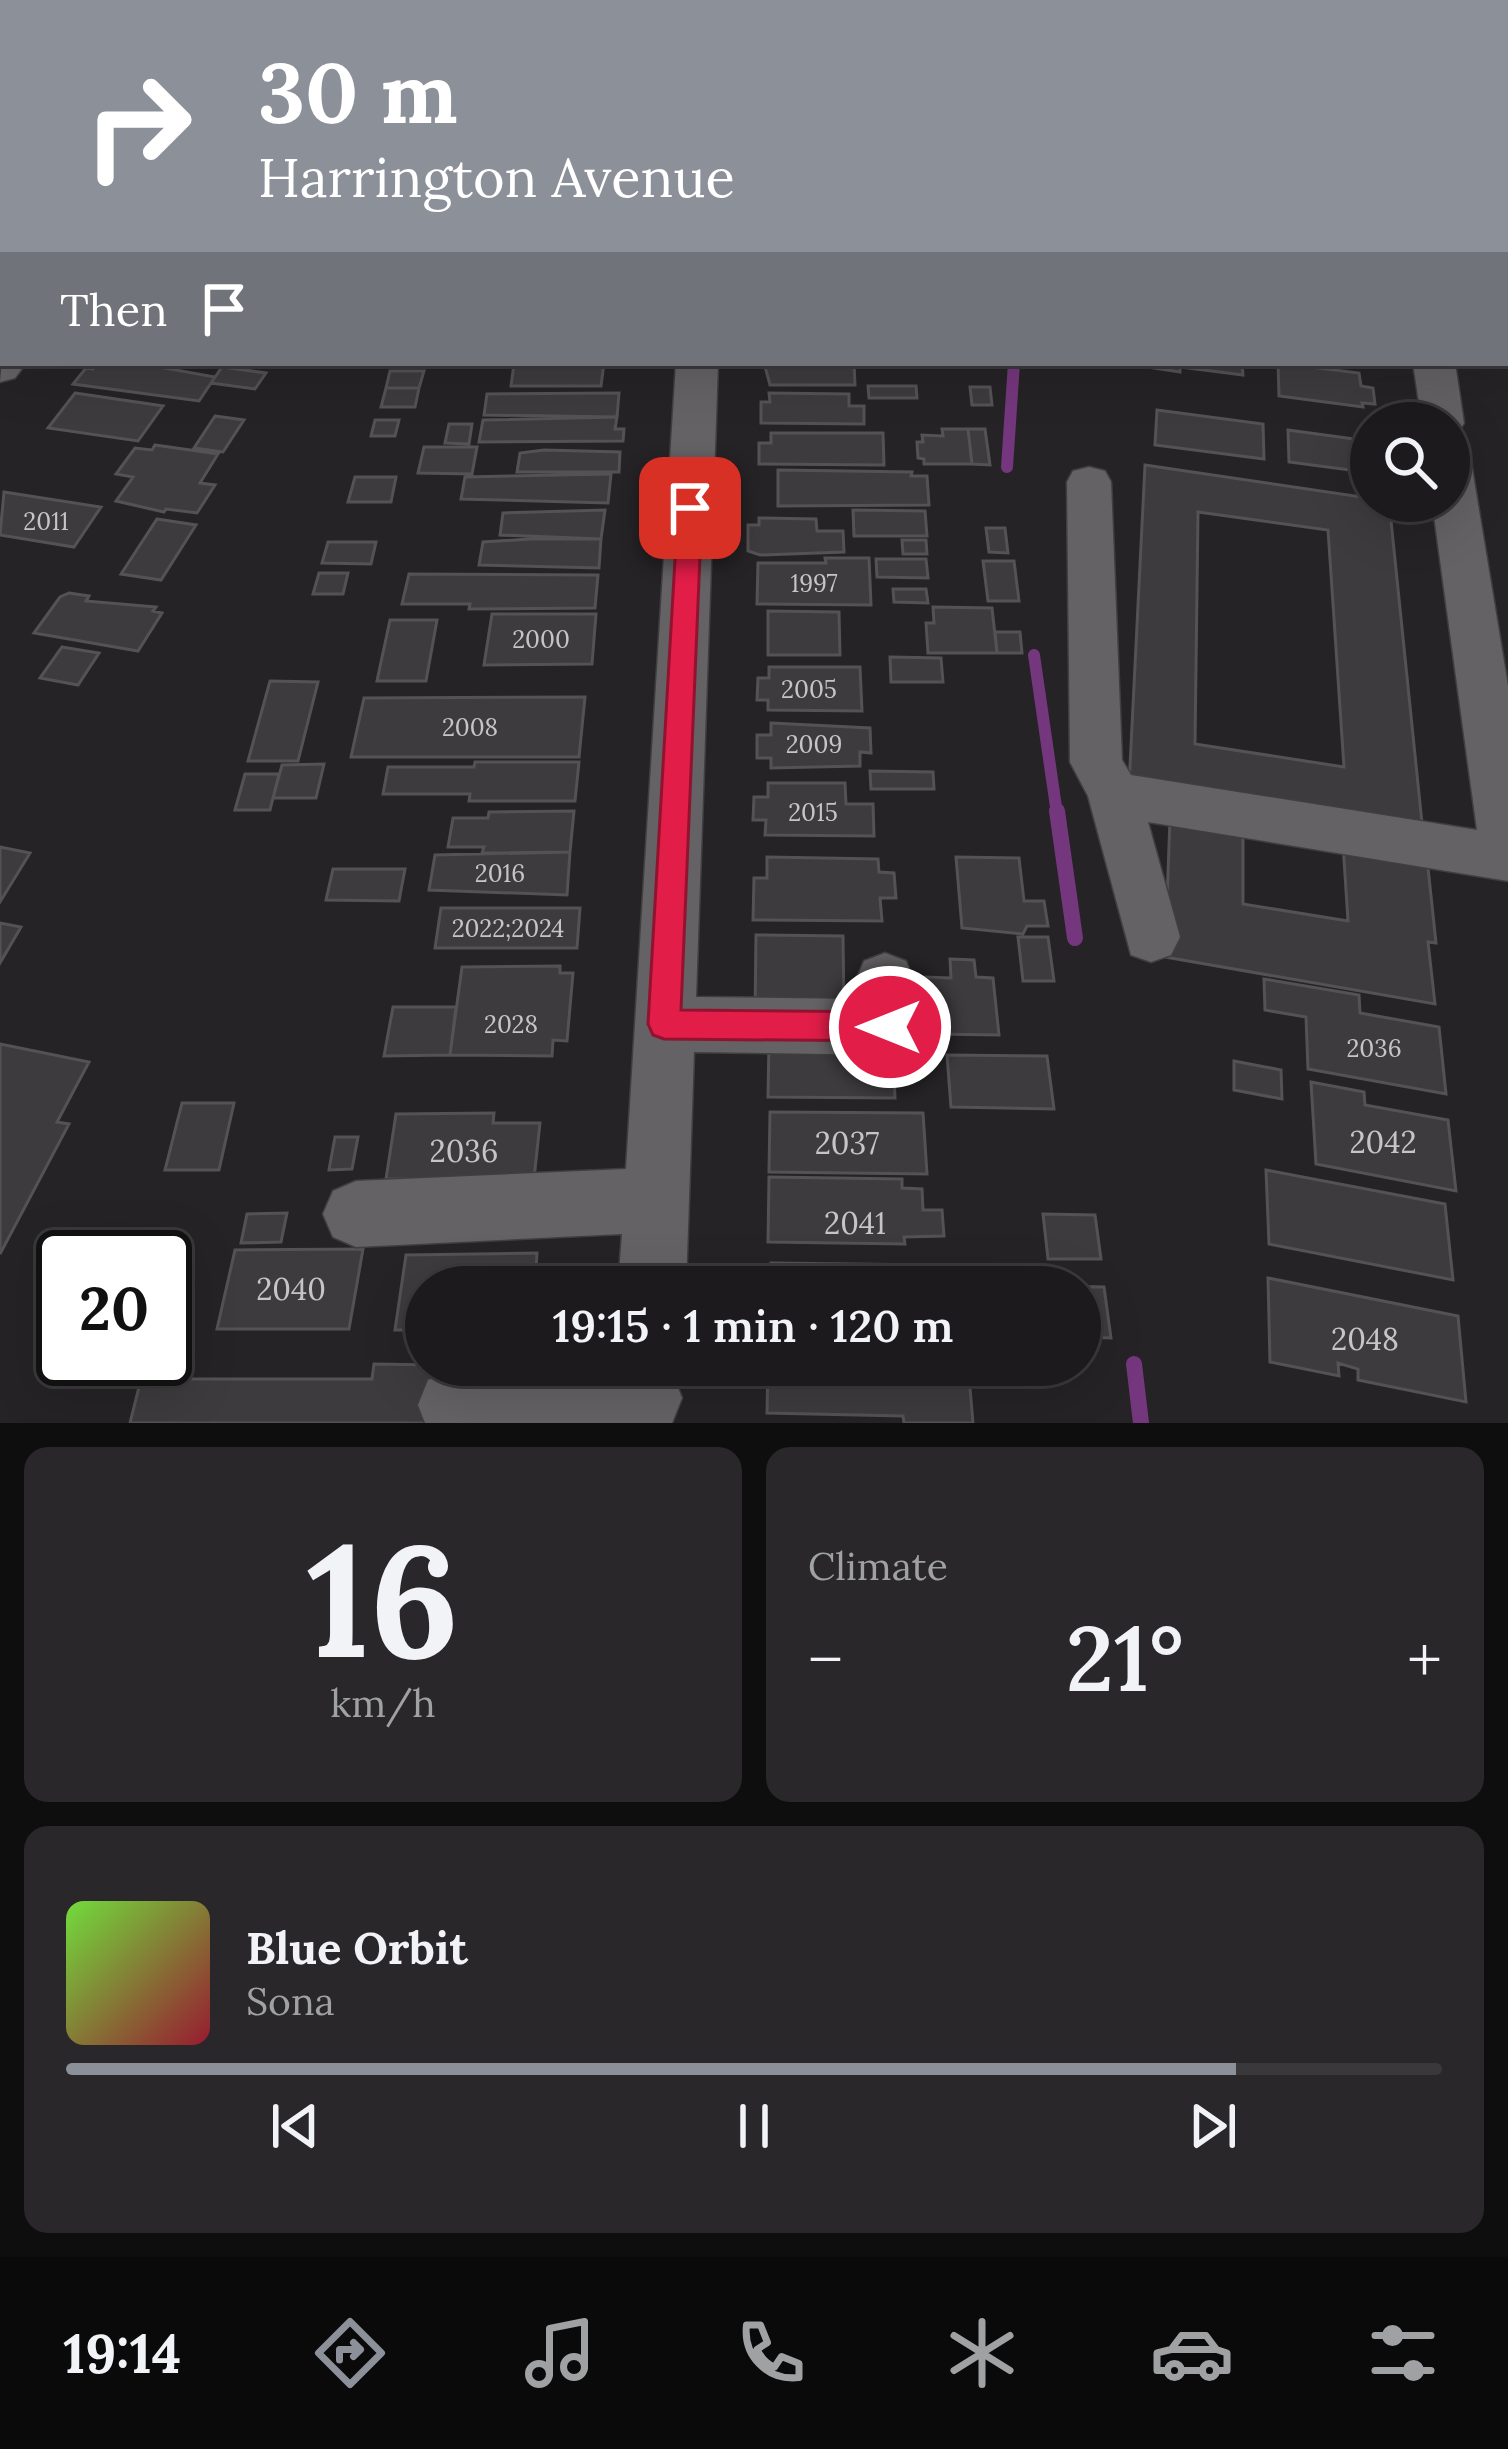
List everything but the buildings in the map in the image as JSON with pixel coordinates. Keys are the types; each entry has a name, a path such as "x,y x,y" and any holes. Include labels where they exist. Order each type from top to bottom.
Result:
{"street":[{"path":"653,1266 697,366"},
{"path":"1434,366 1440,402"},
{"path":"1088,482 1096,762 1114,794 1150,938"},
{"path":"1114,794 1508,855 1458,522"},
{"path":"664,1024 890,1027 885,980"},
{"path":"356,1214 656,1200"},
{"path":"453,1405 647,1395"}],"waterway":[{"path":"1007,467 1014,366"},
{"path":"1034,655 1057,814"},
{"path":"1057,811 1075,938"},
{"path":"1134,1364 1141,1423"}],"route":[{"path":"690,508 664,1024 890,1027"}]}
